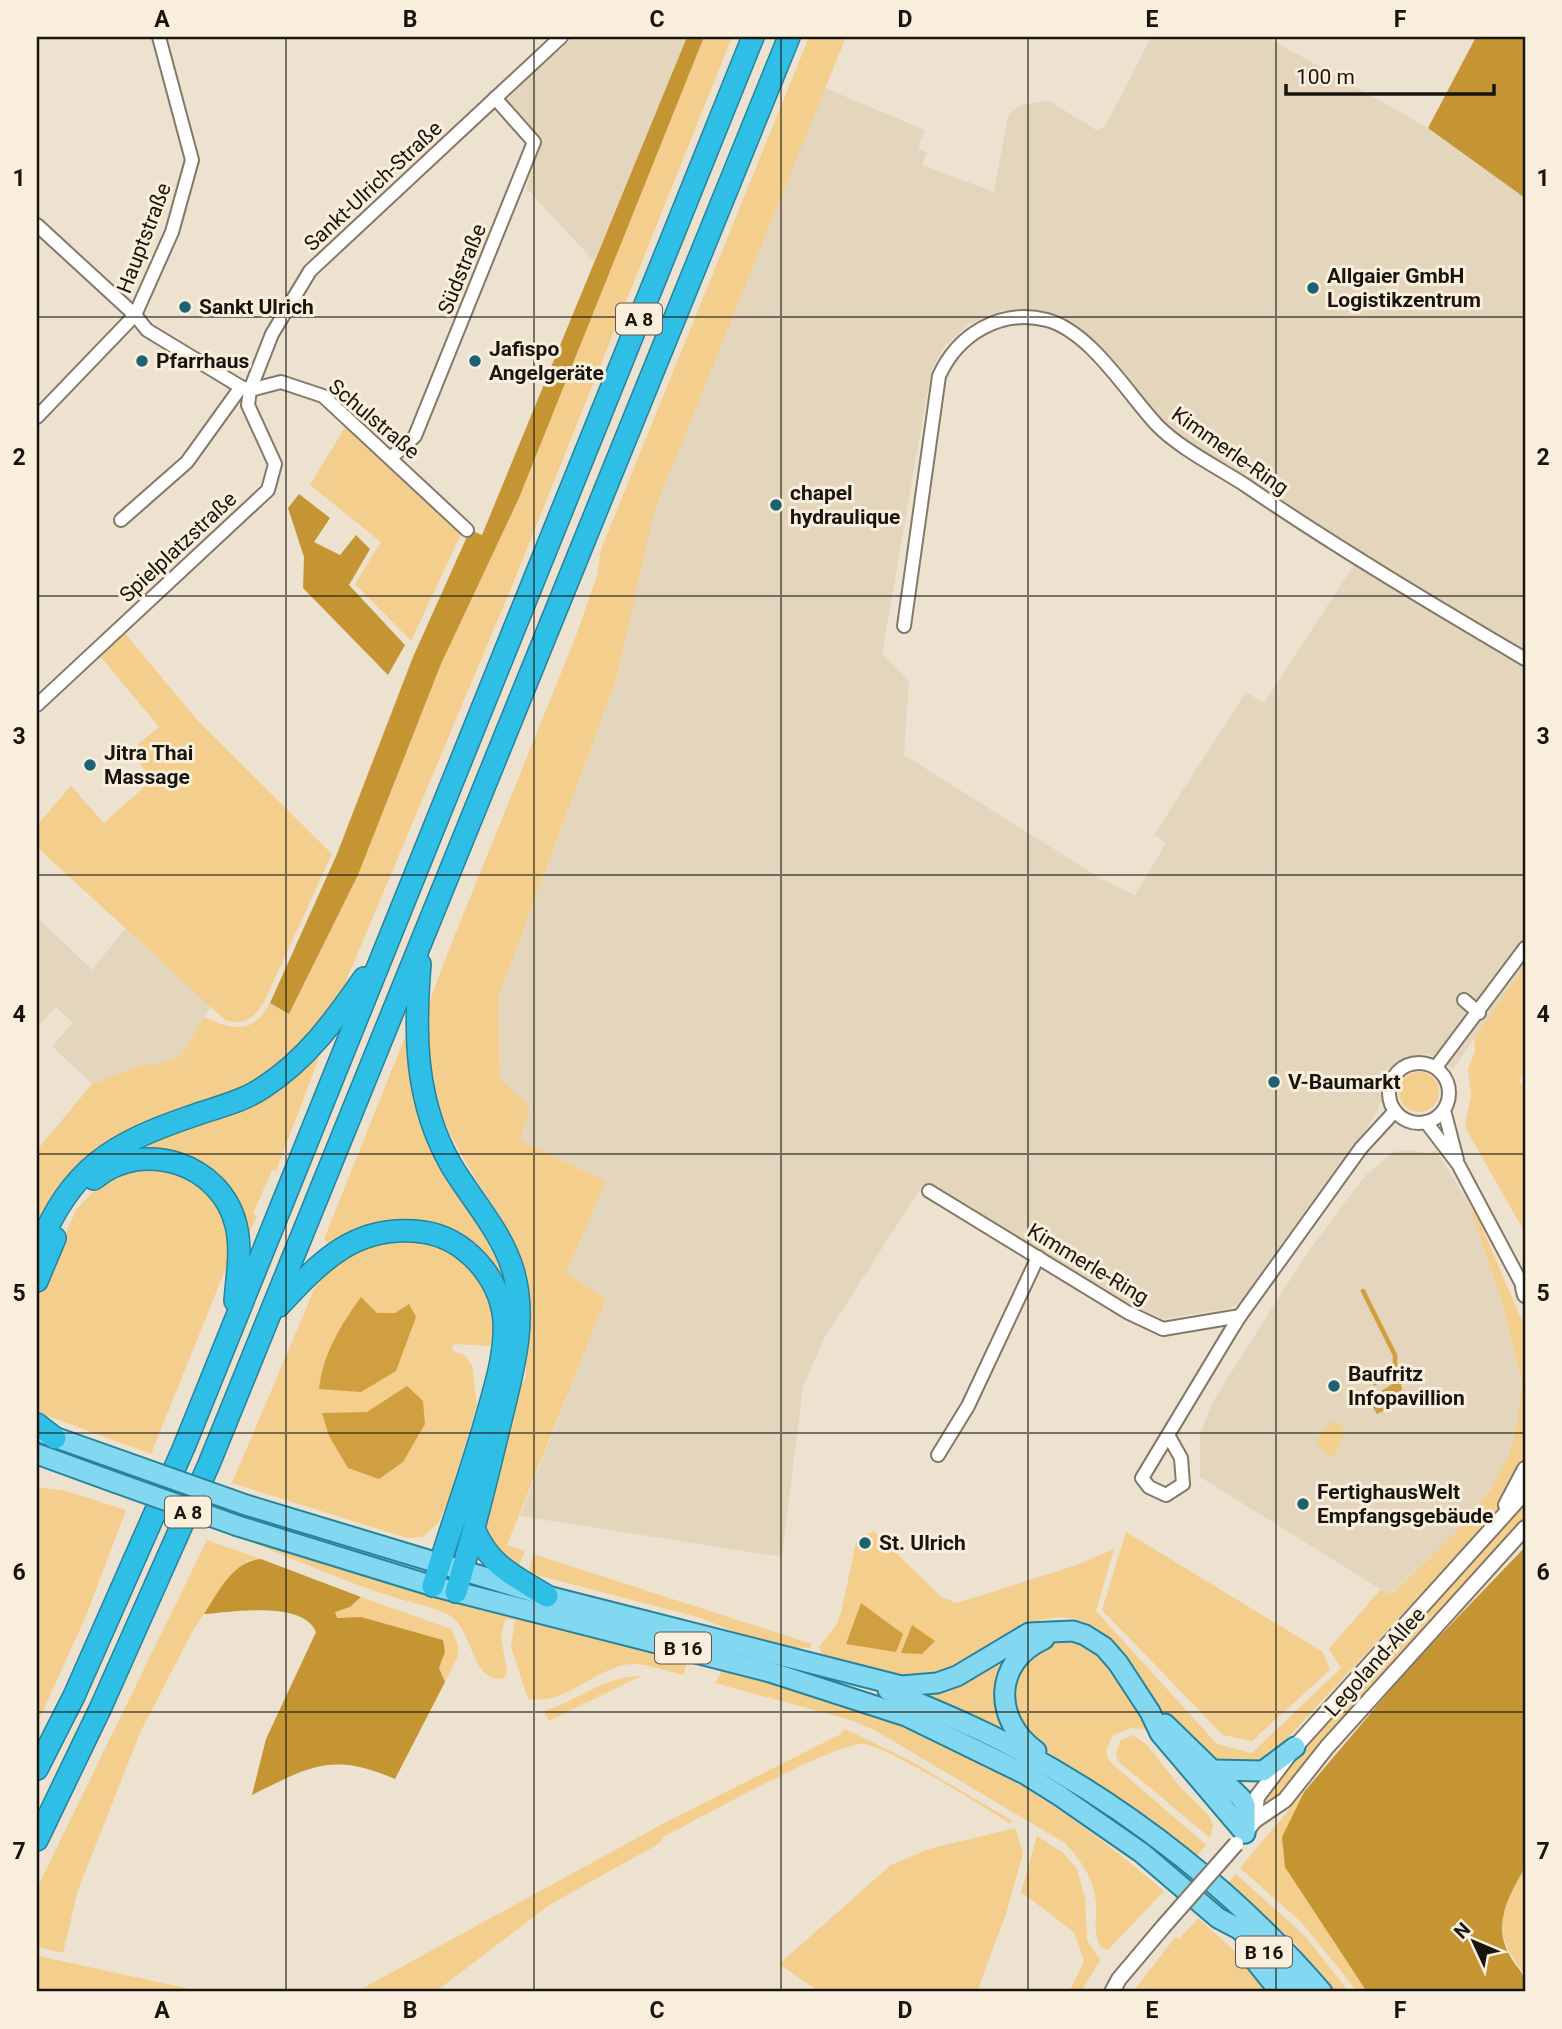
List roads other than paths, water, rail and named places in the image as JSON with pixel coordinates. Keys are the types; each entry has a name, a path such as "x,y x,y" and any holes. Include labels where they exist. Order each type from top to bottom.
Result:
{"highway":[{"name":"A 8","path":"37,1769 117,1603 184,1447 753,37"},
{"name":"A 8","path":"37,1840 156,1585 271,1314 789,37"},
{"path":"422,942 415,1040 425,1103 451,1164 502,1245 513,1270 518,1295 518,1344 475,1531 459,1582"},
{"path":"37,1251 71,1188 103,1156 145,1132 238,1101 263,1088 295,1064 321,1040 386,946"},
{"path":"37,1281 74,1201 87,1185 116,1165 130,1160 160,1159 193,1169 221,1194 230,1208 237,1226 239,1248 234,1320"},
{"path":"271,1314 309,1275 345,1245 388,1230 430,1233 452,1242 481,1266 500,1300 503,1344 474,1459 433,1586"},
{"path":"37,1424 46,1434"},
{"path":"475,1531 489,1557 497,1565 547,1597"}],"main road":[{"name":"B 16","path":"46,1434 246,1505 439,1566 459,1582 856,1697 906,1716 1014,1768 1060,1796 1142,1853 1218,1918 1239,1929 1305,1992"},
{"name":"B 16","path":"37,1454 238,1526 433,1586 459,1582 547,1597 846,1673 1018,1749 1150,1833 1215,1885 1292,1956 1322,1992"},
{"path":"846,1673 901,1686 937,1684 957,1676 1029,1633 1060,1631 1085,1635 1104,1647 1150,1712 1160,1733 1245,1833"},
{"path":"1060,1631 1035,1643 1013,1662 1005,1678 1003,1695 1005,1709 1019,1737 1050,1760 1062,1775"},
{"path":"1150,1712 1242,1799 1245,1833"},
{"path":"1214,1770 1263,1771 1295,1747"},
{"path":"1218,1918 1280,1992"}],"street":[{"name":"Hauptstraße","path":"37,417 135,315 172,232 192,160 159,37"},
{"name":"Sankt-Ulrich-Straße","path":"121,520 187,462 245,389 272,334 310,271 561,37"},
{"name":"Südstraße","path":"392,457 415,436 534,142 495,98"},
{"path":"37,225 135,315 147,330 245,389"},
{"name":"Kimmerle-Ring","path":"904,626 939,376 957,346 976,331 999,321 1035,318 1064,327 1082,339 1160,428 1342,551 1525,659"},
{"name":"Schulstraße","path":"245,389 281,382 323,396 392,457 467,530"},
{"name":"Spielplatzstraße","path":"37,705 268,490 275,464 248,405 245,389"},
{"path":"1436,1067 1525,948"},
{"path":"1464,1000 1479,1013"},
{"path":"1444,1110 1426,1122 1409,1121 1395,1111 1389,1092 1395,1073 1411,1063 1436,1067 1443,1074 1450,1092 1444,1110 1458,1164"},
{"path":"1168,1435 1185,1473 1183,1484 1166,1495 1149,1487 1142,1478 1168,1435 1240,1316 1361,1148 1395,1111"},
{"path":"1426,1122 1458,1164 1525,1290"},
{"name":"Kimmerle-Ring","path":"929,1191 1127,1312 1163,1329 1240,1316"},
{"path":"938,1455 968,1406 1038,1257"},
{"path":"1489,1533 1525,1469"},
{"name":"Legoland-Allee","path":"1245,1833 1257,1797 1295,1747 1525,1492"},
{"name":"Legoland-Allee","path":"1245,1833 1285,1800 1327,1747 1525,1528"},
{"path":"1112,1992 1119,1979 1245,1833"}],"waterway":[{"path":"1363,1291 1395,1355 1395,1366 1375,1383"}],"place":[{"name":"Allgaier GmbH Logistikzentrum","path":"1313,288"},
{"name":"Sankt Ulrich","path":"185,307"},
{"name":"Pfarrhaus","path":"142,361"},
{"name":"Jafispo Angelgeräte","path":"475,361"},
{"name":"chapel hydraulique","path":"776,505"},
{"name":"Jitra Thai Massage","path":"90,765"},
{"name":"V-Baumarkt","path":"1274,1082"},
{"name":"Baufritz Infopavillion","path":"1334,1386"},
{"name":"FertighausWelt Empfangsgebäude","path":"1303,1504"},
{"name":"St. Ulrich","path":"865,1543"}]}
